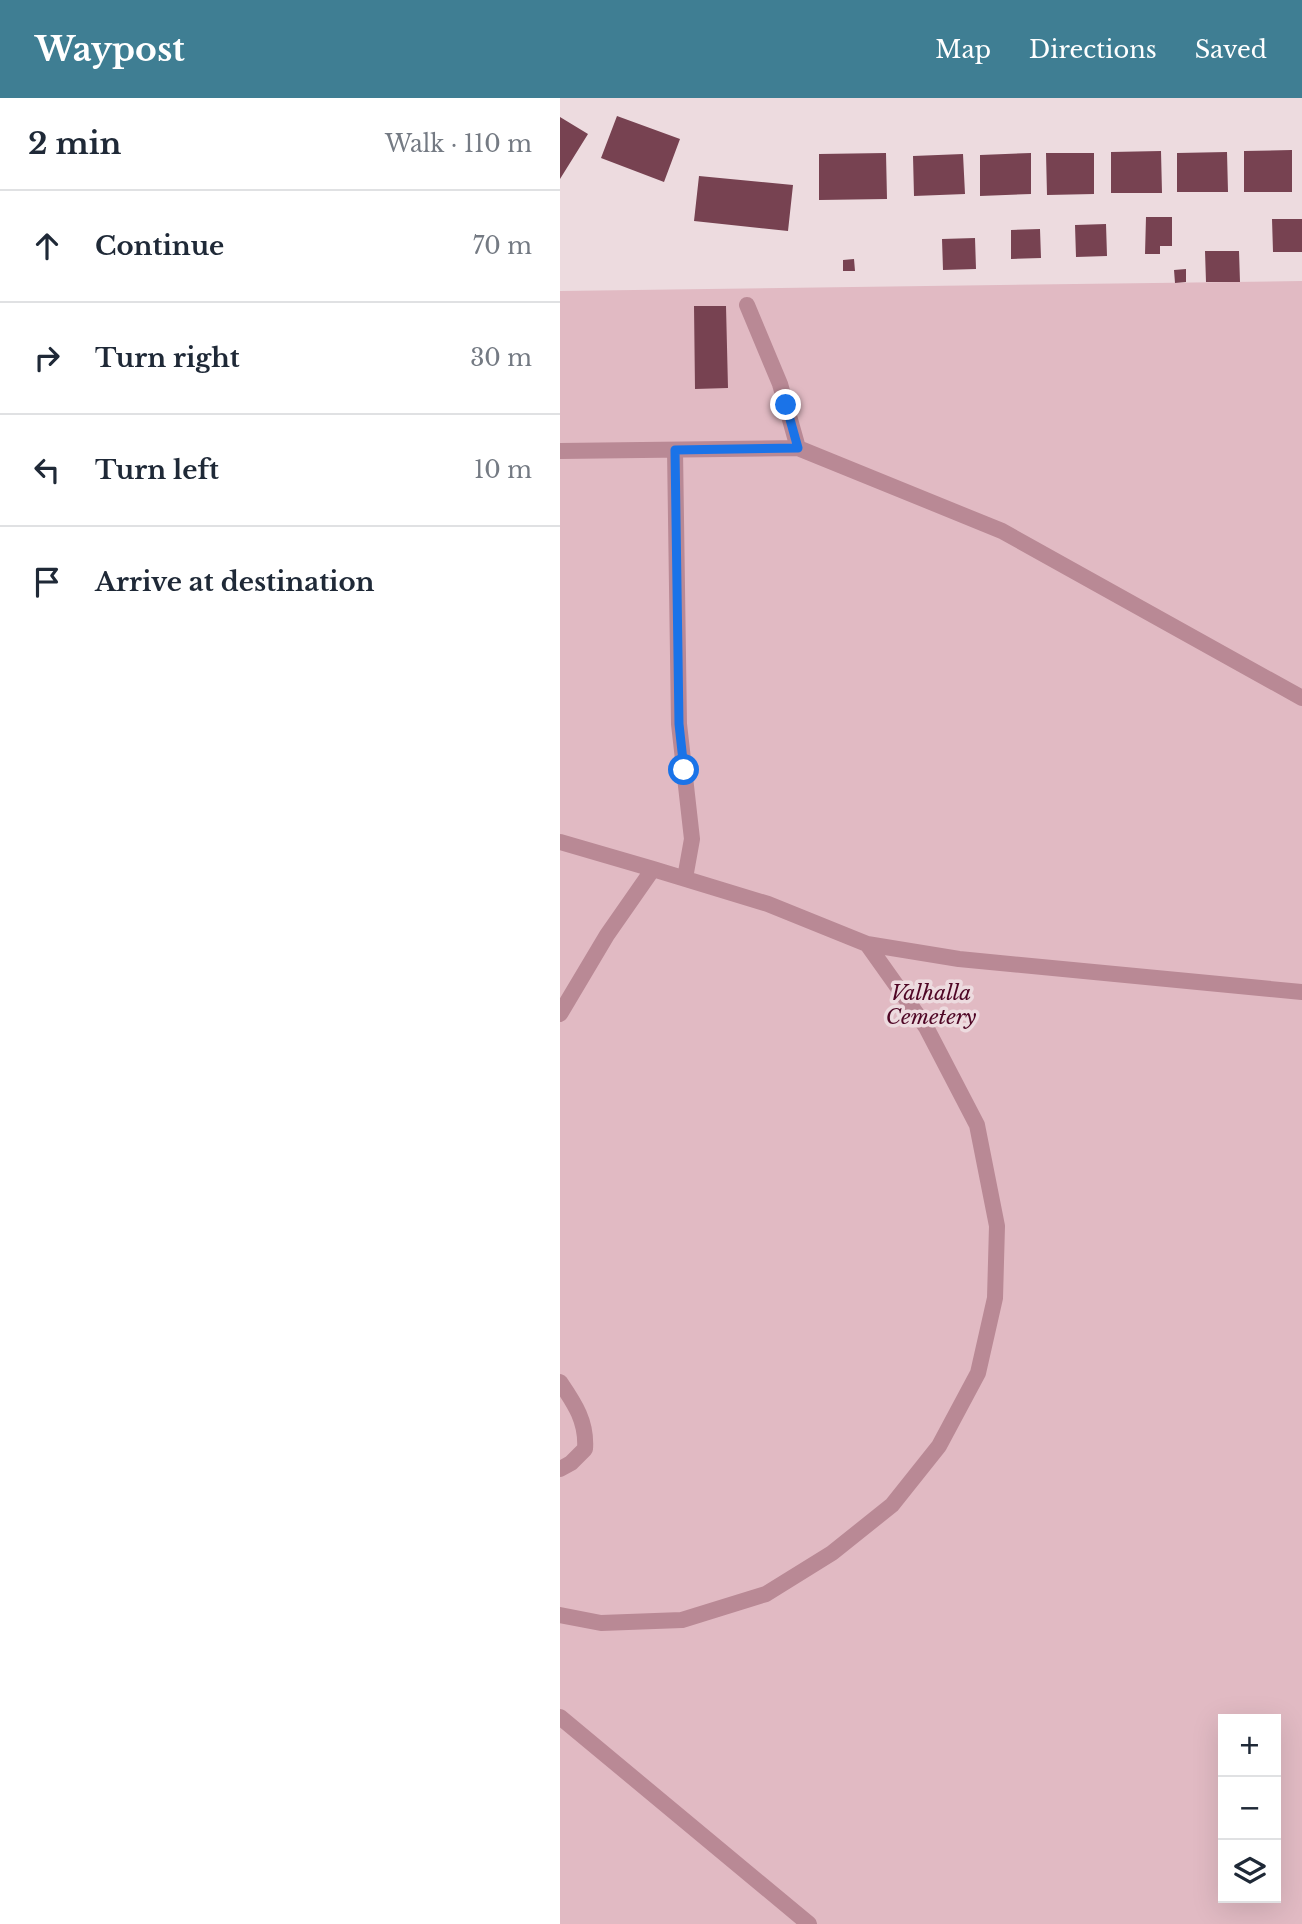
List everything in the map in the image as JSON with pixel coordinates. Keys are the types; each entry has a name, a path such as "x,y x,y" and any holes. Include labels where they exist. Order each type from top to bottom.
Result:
{"lane":[{"path":"747,305 780,384 798,448"},
{"path":"560,451 798,448 1002,531 1302,698"},
{"path":"675,450 679,724 691,839 685,878"},
{"path":"560,842 768,904 867,944 959,959 1302,992"},
{"path":"560,1014 607,935 653,869"},
{"path":"560,1615 601,1623 682,1620 766,1594 832,1553 892,1505 939,1446 978,1373 995,1298 998,1226 977,1125 926,1027 867,944"},
{"path":"560,1382 575,1405 586,1433 585,1449 560,1469"},
{"path":"560,1717 809,1924"}],"green space":[{"name":"Valhalla Cemetery","path":"1302,281 1302,1924 560,1924 560,291"}],"building":[{"path":"617,116 680,139 664,182 601,158"},
{"path":"560,117 588,134 560,179"},
{"path":"1292,150 1292,192 1244,192 1244,151"},
{"path":"1161,151 1162,193 1111,193 1111,152"},
{"path":"1227,152 1228,192 1177,192 1177,153"},
{"path":"886,153 887,199 819,200 819,154"},
{"path":"1031,153 1031,194 980,196 980,155"},
{"path":"1046,153 1094,153 1094,194 1047,195"},
{"path":"963,154 965,194 914,196 913,156"},
{"path":"699,176 793,185 788,231 694,221"},
{"path":"1146,217 1172,217 1172,246 1160,246 1160,254 1145,254"},
{"path":"1272,219 1302,219 1302,252 1273,252"},
{"path":"1106,224 1107,256 1076,257 1075,225"},
{"path":"1040,229 1041,258 1011,259 1011,230"},
{"path":"975,238 976,269 943,270 942,239"},
{"path":"1205,251 1239,251 1240,282 1206,282"},
{"path":"854,259 855,271 843,271 843,260"},
{"path":"1186,269 1186,282 1175,283 1174,270"},
{"path":"694,306 726,306 728,388 695,389"}],"route":[{"path":"684,770 679,724 675,450 798,448 786,405"}]}
